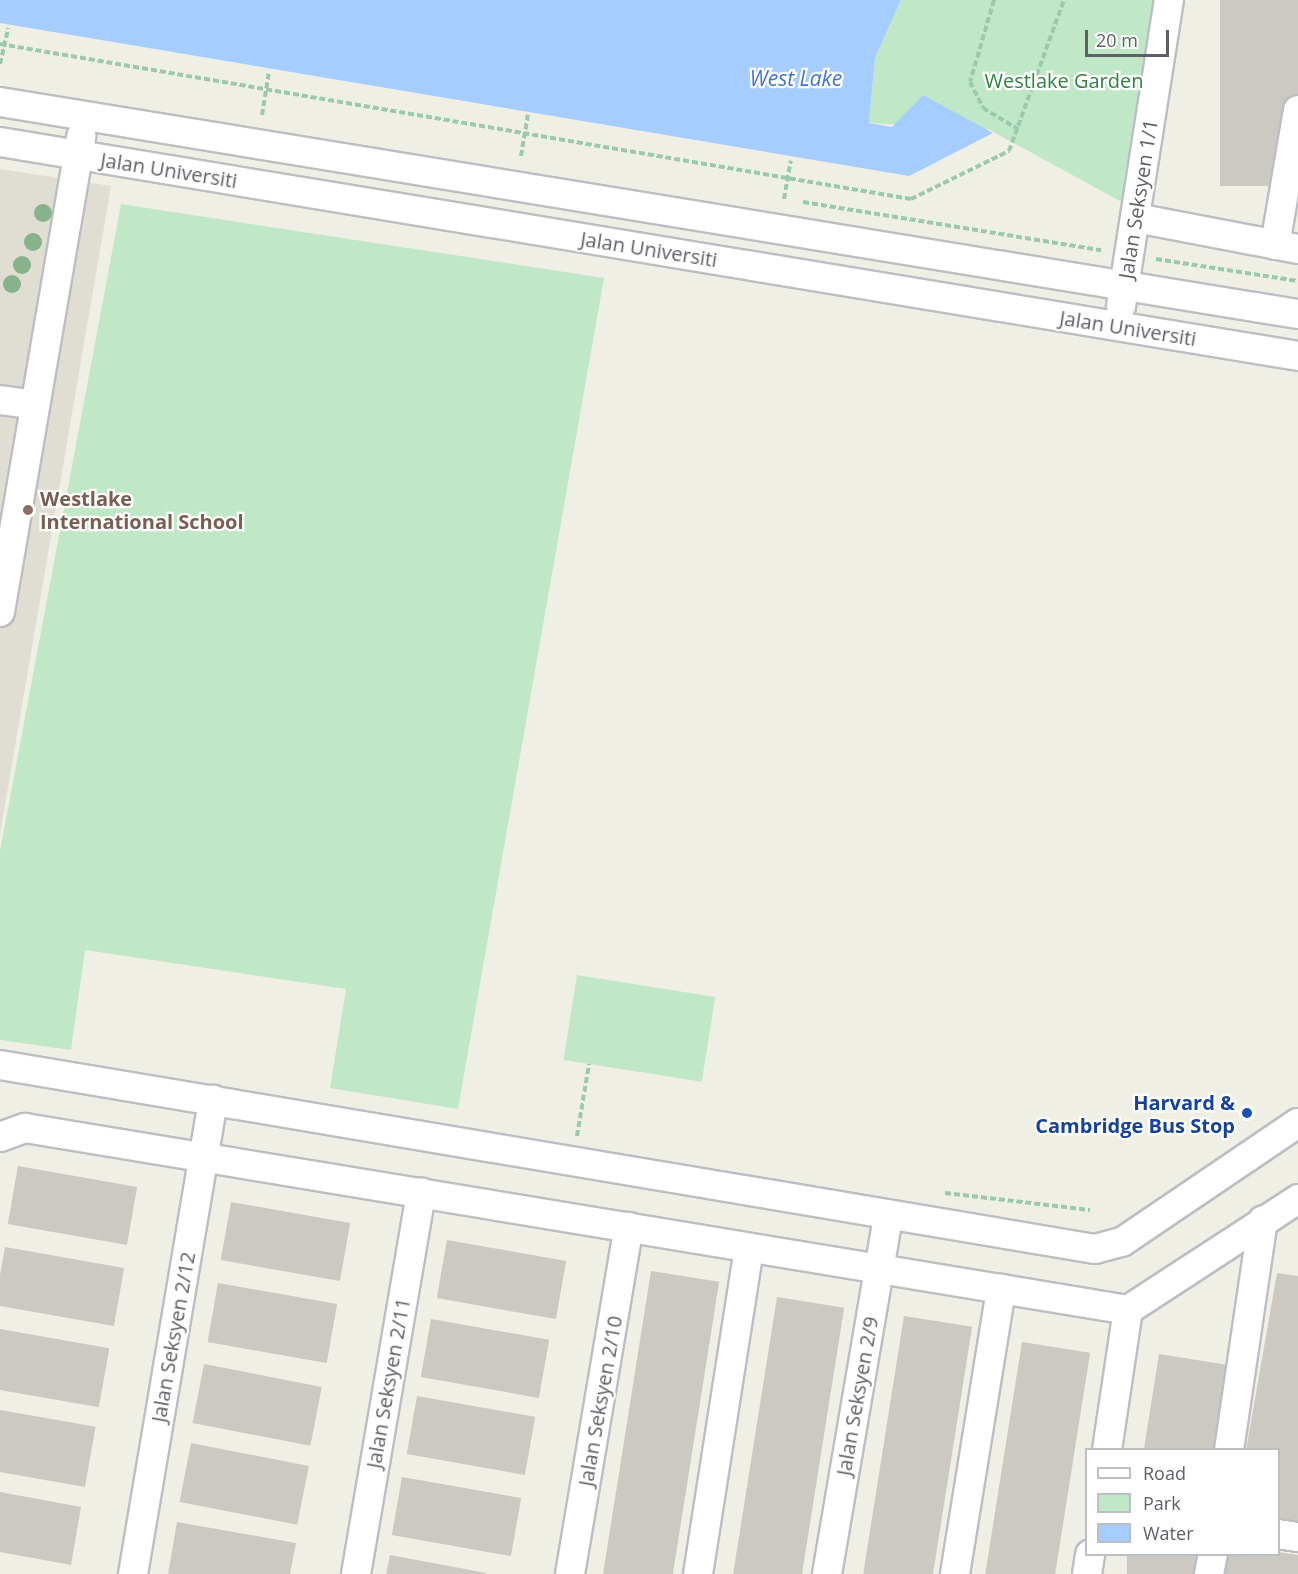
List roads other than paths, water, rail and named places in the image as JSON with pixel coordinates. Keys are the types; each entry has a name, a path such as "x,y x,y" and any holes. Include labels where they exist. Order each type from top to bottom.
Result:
{"street":[{"name":"Jalan Seksyen 1/1","path":"1118,326 1169,0"},
{"name":"Jalan Universiti","path":"0,102 1298,314"},
{"path":"1136,218 1287,247 1298,110"},
{"path":"0,612 11,480 34,405 84,116"},
{"name":"Jalan Universiti","path":"0,141 1298,356"},
{"path":"0,400 34,405"},
{"path":"0,1065 888,1217 1108,1248 1298,1123"},
{"name":"Jalan Seksyen 2/12","path":"133,1574 213,1100"},
{"path":"2,1135 25,1128 629,1227 749,1250 1128,1310 1298,1199"},
{"name":"Jalan Seksyen 2/11","path":"356,1574 421,1192"},
{"name":"Jalan Seksyen 2/9","path":"827,1574 888,1217"},
{"path":"1229,1448 1263,1221"},
{"name":"Jalan Seksyen 2/10","path":"570,1574 629,1227"},
{"path":"698,1574 749,1250"},
{"path":"955,1574 1001,1289"},
{"path":"1107,1448 1128,1310"},
{"path":"1280,1534 1298,1537"},
{"path":"1087,1574 1090,1556"},
{"path":"1209,1574 1213,1556"}],"water":[{"name":"West Lake","path":"0,0 901,0 875,58 869,123 892,127 923,95 993,133 909,176 0,23"}],"place":[{"name":"Westlake International School","path":"28,510"},
{"name":"Harvard & Cambridge Bus Stop","path":"1247,1113"}],"park label":[{"name":"Westlake Garden","path":"1064,80"}]}
